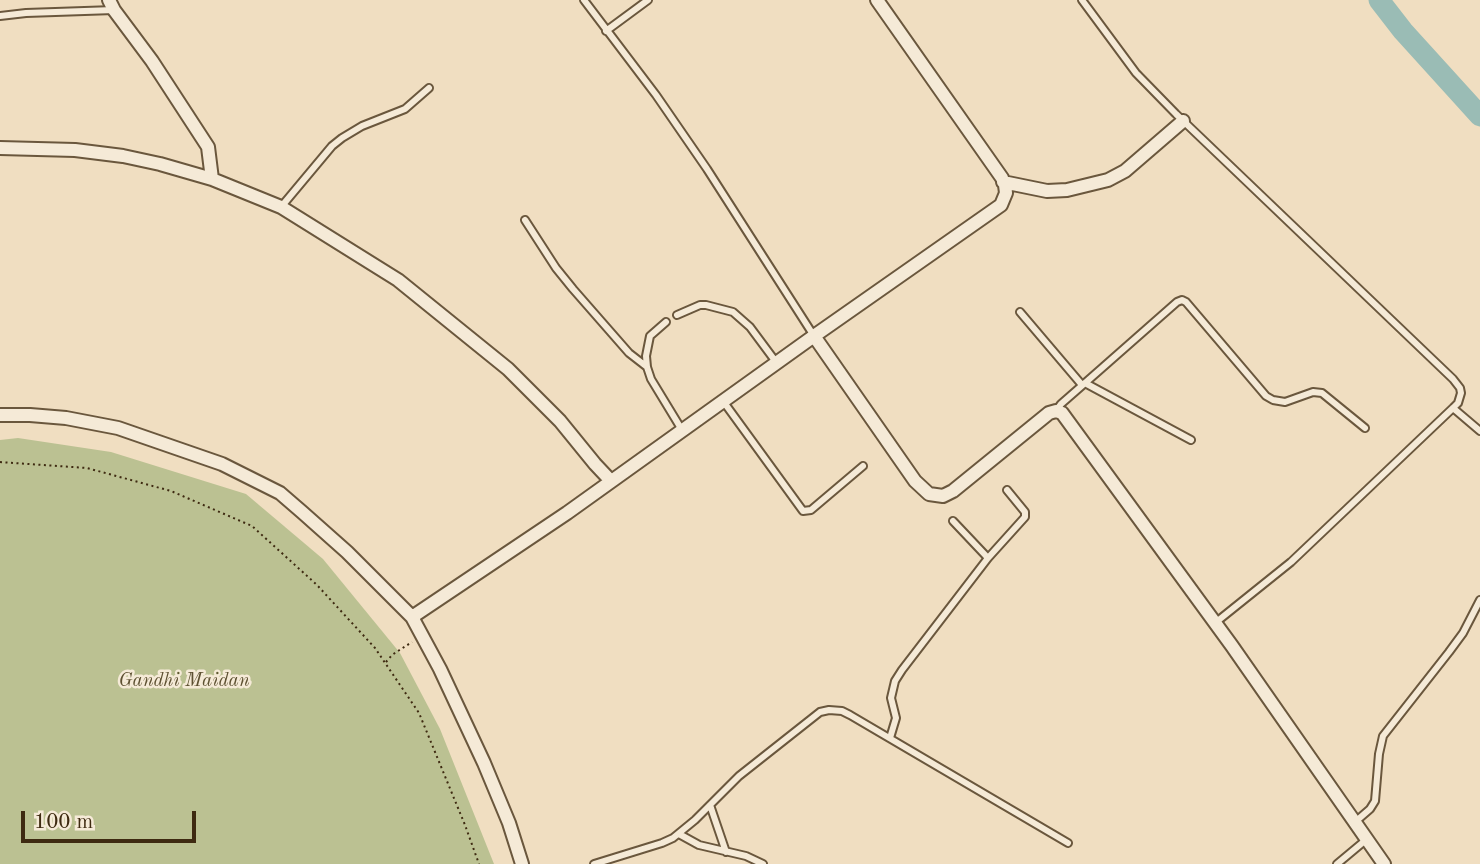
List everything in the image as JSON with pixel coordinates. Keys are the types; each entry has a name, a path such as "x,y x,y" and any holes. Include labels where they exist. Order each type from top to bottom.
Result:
{"street":[{"path":"412,617 556,521 776,362 990,214 1004,200 1006,193 1003,182 989,159 877,0"},
{"path":"111,5 152,61 208,147 212,179"},
{"path":"1003,182 1047,191 1067,190 1108,180 1125,171 1183,121"},
{"path":"0,148 75,150 123,156 212,179 281,207 398,281 508,369 560,421 611,481"},
{"path":"814,336 915,481 929,494 943,496 953,491 1049,413 1062,413 1215,622 1384,864"},
{"path":"0,415 66,418 118,428 222,464 280,493 347,552 412,617 464,718 509,823 522,864"}],"lane":[{"path":"584,0 656,95 707,169 814,336"},
{"path":"606,31 648,0"},
{"path":"1082,0 1136,73 1460,388 1458,403 1453,408 1291,562 1215,622"},
{"path":"0,16 111,5"},
{"path":"281,207 332,146 362,125 405,109 429,88"},
{"path":"525,220 573,289 629,353 647,367"},
{"path":"1056,411 1083,384 1182,300 1266,396 1285,402 1313,392 1322,393 1364,428"},
{"path":"677,316 700,305 733,312 750,327 776,362"},
{"path":"1020,312 1083,384 1191,440"},
{"path":"666,322 650,336 647,367 651,379 682,430"},
{"path":"723,401 803,511 811,510 863,466"},
{"path":"1453,408 1480,431"},
{"path":"890,738 896,718 891,698 895,681 988,558 1026,515 1007,490"},
{"path":"953,521 988,558"},
{"path":"1355,822 1375,801 1383,736 1463,633 1480,600"},
{"path":"594,864 663,843 679,834 739,776 820,712 829,710 842,711 1068,843"},
{"path":"710,804 726,852"},
{"path":"679,834 699,845 746,856 763,864"},
{"path":"1337,864 1367,839"}],"path":[{"path":"0,462 87,468 171,491 252,526 317,585 386,663 418,713 479,864"},
{"path":"386,663 392,655 422,636"}],"green space":[{"name":"Gandhi Maidan","path":"18,438 111,452 246,494 323,559 400,653 440,729 494,864 0,864 0,440"}],"waterway":[{"path":"1379,0 1403,31 1480,116"}]}
